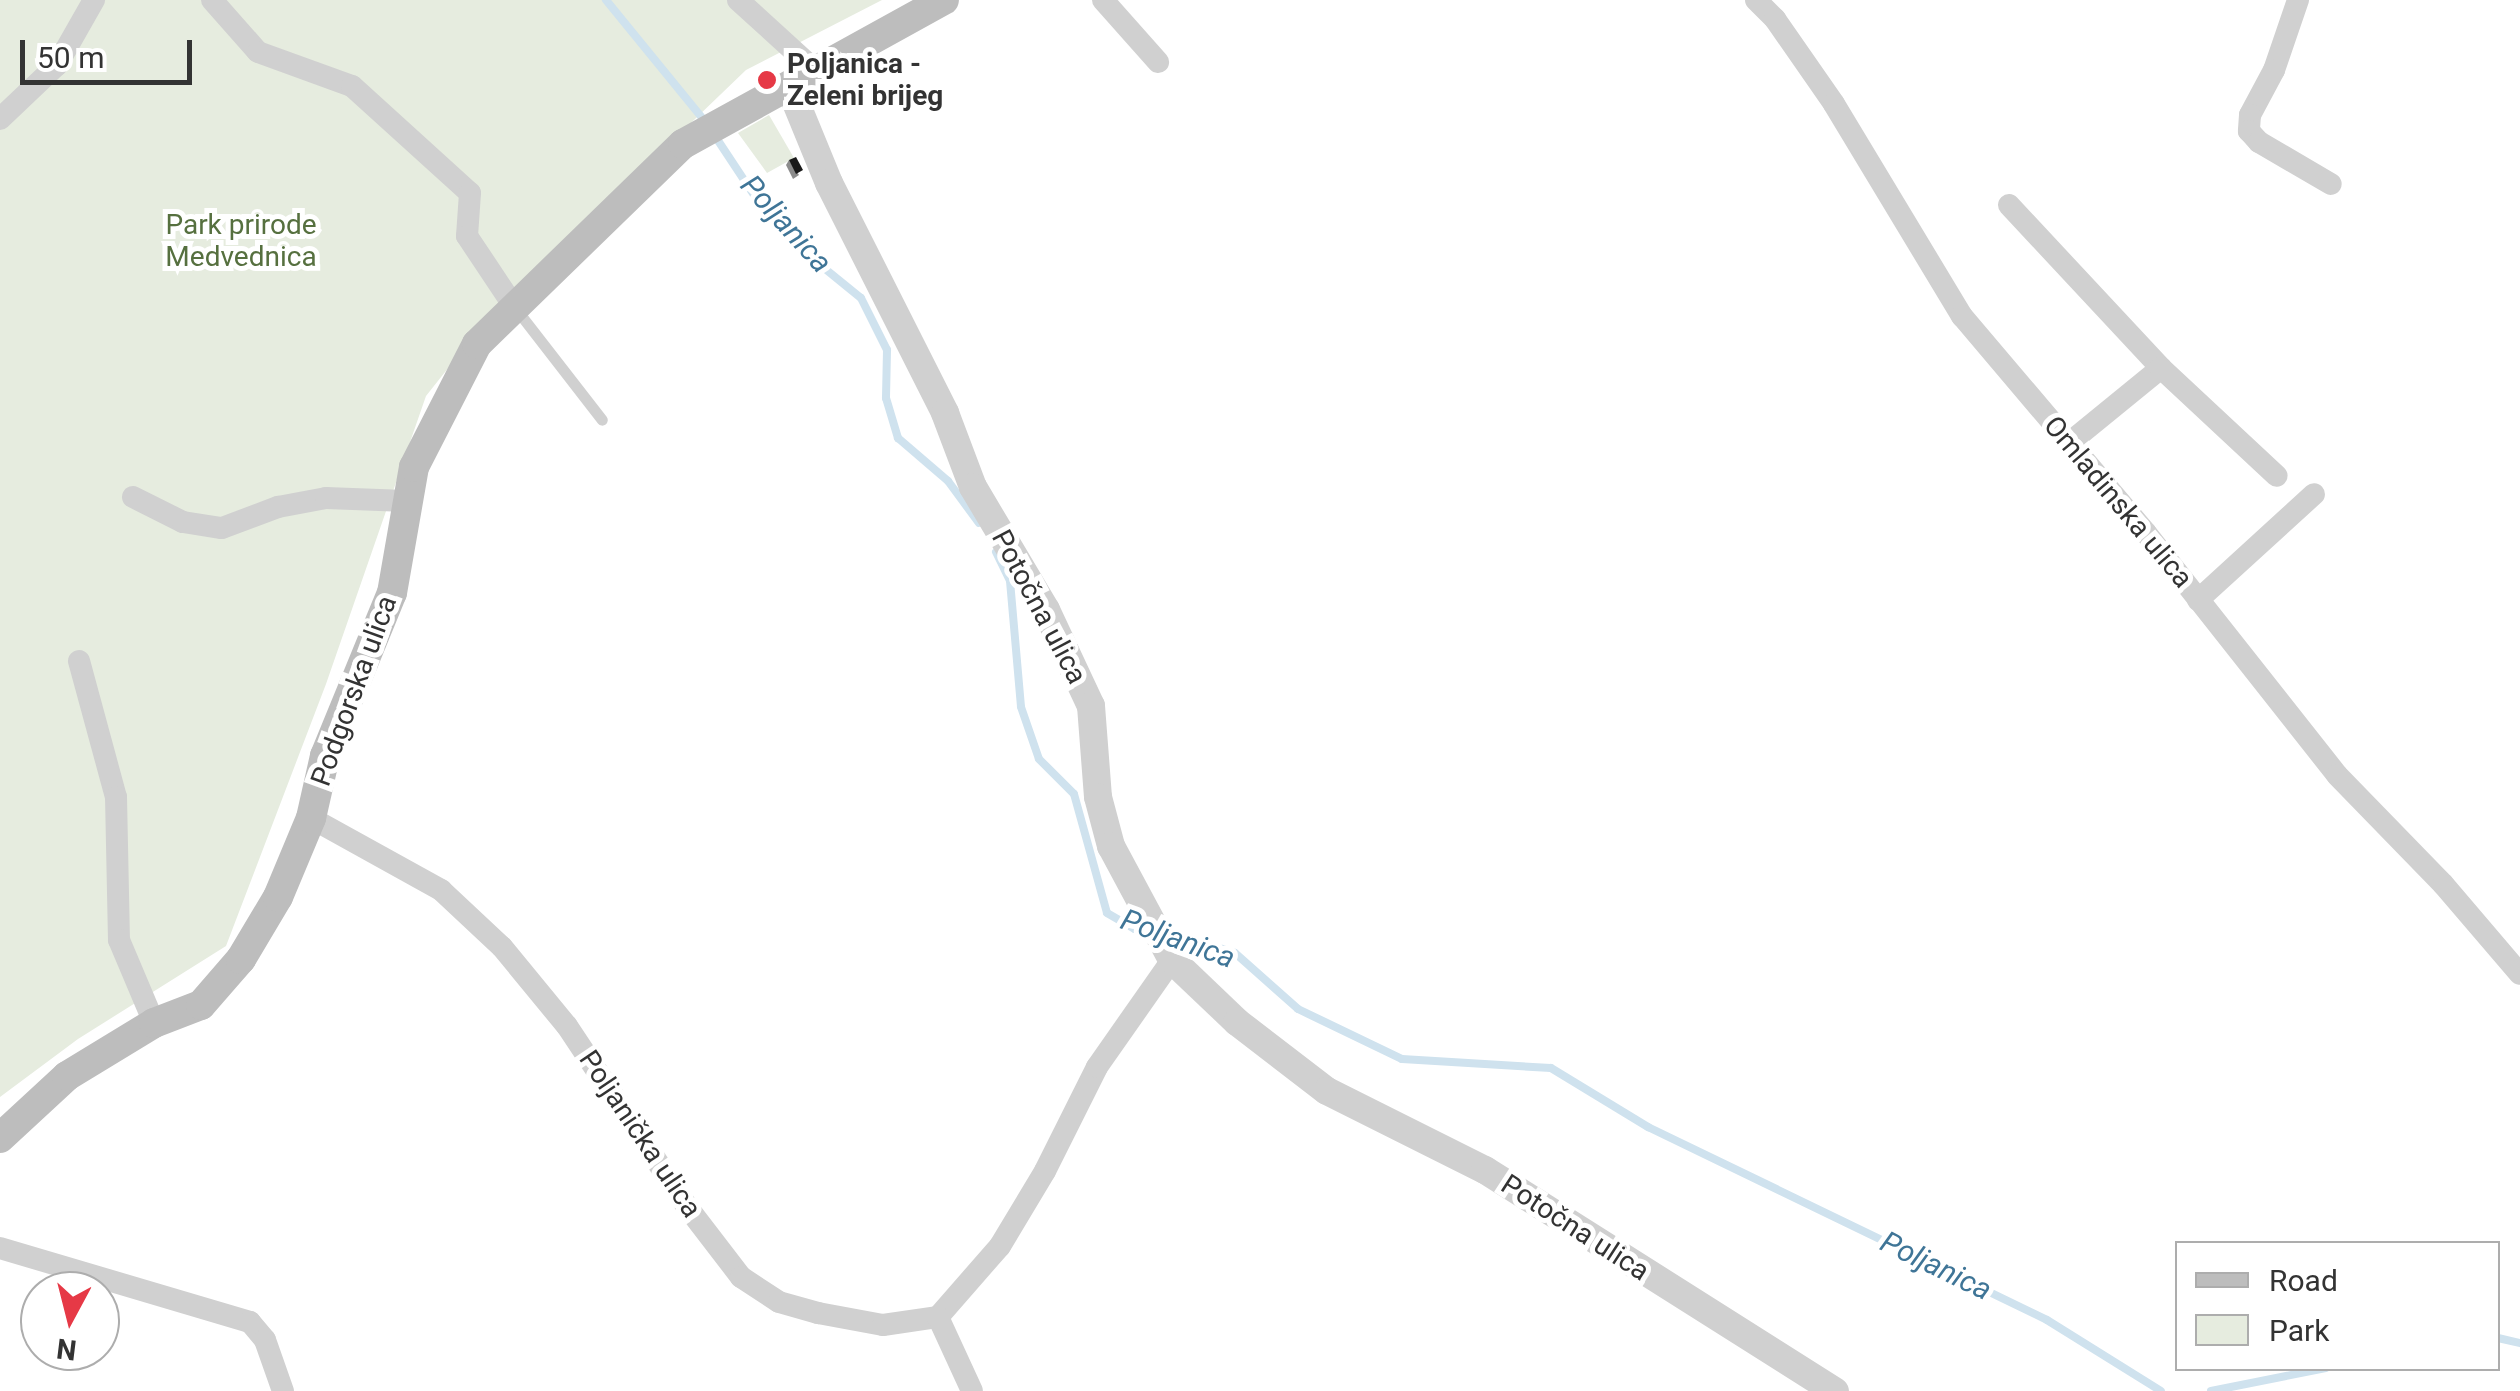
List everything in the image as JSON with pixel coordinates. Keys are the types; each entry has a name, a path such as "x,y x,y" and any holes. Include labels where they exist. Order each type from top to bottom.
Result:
{"main road":[{"name":"Podgorska ulica","path":"0,1138 66,1076 154,1023 201,1005 241,959 278,897 311,818 325,756 392,593 414,467 477,344 644,180 696,136 790,88 944,0"}],"street":[{"path":"0,118 58,65 94,0"},
{"path":"212,0 258,52 352,86 470,194 467,236 515,308"},
{"path":"738,0 817,72"},
{"path":"1103,0 1158,62"},
{"name":"Omladinska ulica","path":"1756,0 1834,104 1962,316 2198,600 2337,775 2443,884 2520,974"},
{"path":"2298,0 2274,70 2250,115 2249,131 2331,184"},
{"name":"Potočna ulica","path":"790,88 829,183 945,413 973,487 1046,610 1091,706 1098,796 1110,846 1168,953 1237,1022 1327,1092 1485,1170 1835,1391"},
{"path":"2009,205 2162,368 2277,476"},
{"path":"2069,443 2162,368"},
{"path":"2198,600 2314,494"},
{"path":"133,497 183,522 222,528 278,508 326,498 406,501"},
{"path":"80,661 116,797 118,940 154,1023"},
{"name":"Poljanička ulica","path":"311,818 370,847 440,890 502,947 567,1026 688,1208 741,1278 779,1302 818,1313 883,1325 938,1318"},
{"path":"972,1391 938,1318 1000,1246 1046,1171 1097,1068 1168,953"},
{"path":"0,1248 250,1322 265,1340 283,1391"}],"lane":[{"path":"515,308 602,420"}],"green space":[{"name":"Park prirode Medvednica","path":"0,0 882,0 746,70 487,319 426,396 326,684 226,946 78,1039 0,1097"},
{"path":"769,115 794,158 767,173 738,133"}],"building":[{"path":"796,157 803,170 796,174 789,160"}],"waterway":[{"name":"Poljanica","path":"606,0 707,124"},
{"name":"Poljanica","path":"715,136 756,198 808,255 861,298 887,350 886,398 898,438 948,481 979,523"},
{"name":"Poljanica","path":"996,552 1010,581 1021,707 1039,759 1074,794 1107,913 1135,929 1147,930"},
{"name":"Poljanica","path":"1166,931 1235,953 1298,1009 1402,1059 1551,1068 1648,1127 2047,1320 2161,1391"},
{"name":"Poljanica","path":"2500,1338 2520,1343"},
{"name":"Poljanica","path":"2211,1391 2311,1371"}],"place":[{"name":"Poljanica - Zeleni brijeg","path":"767,80"}]}
